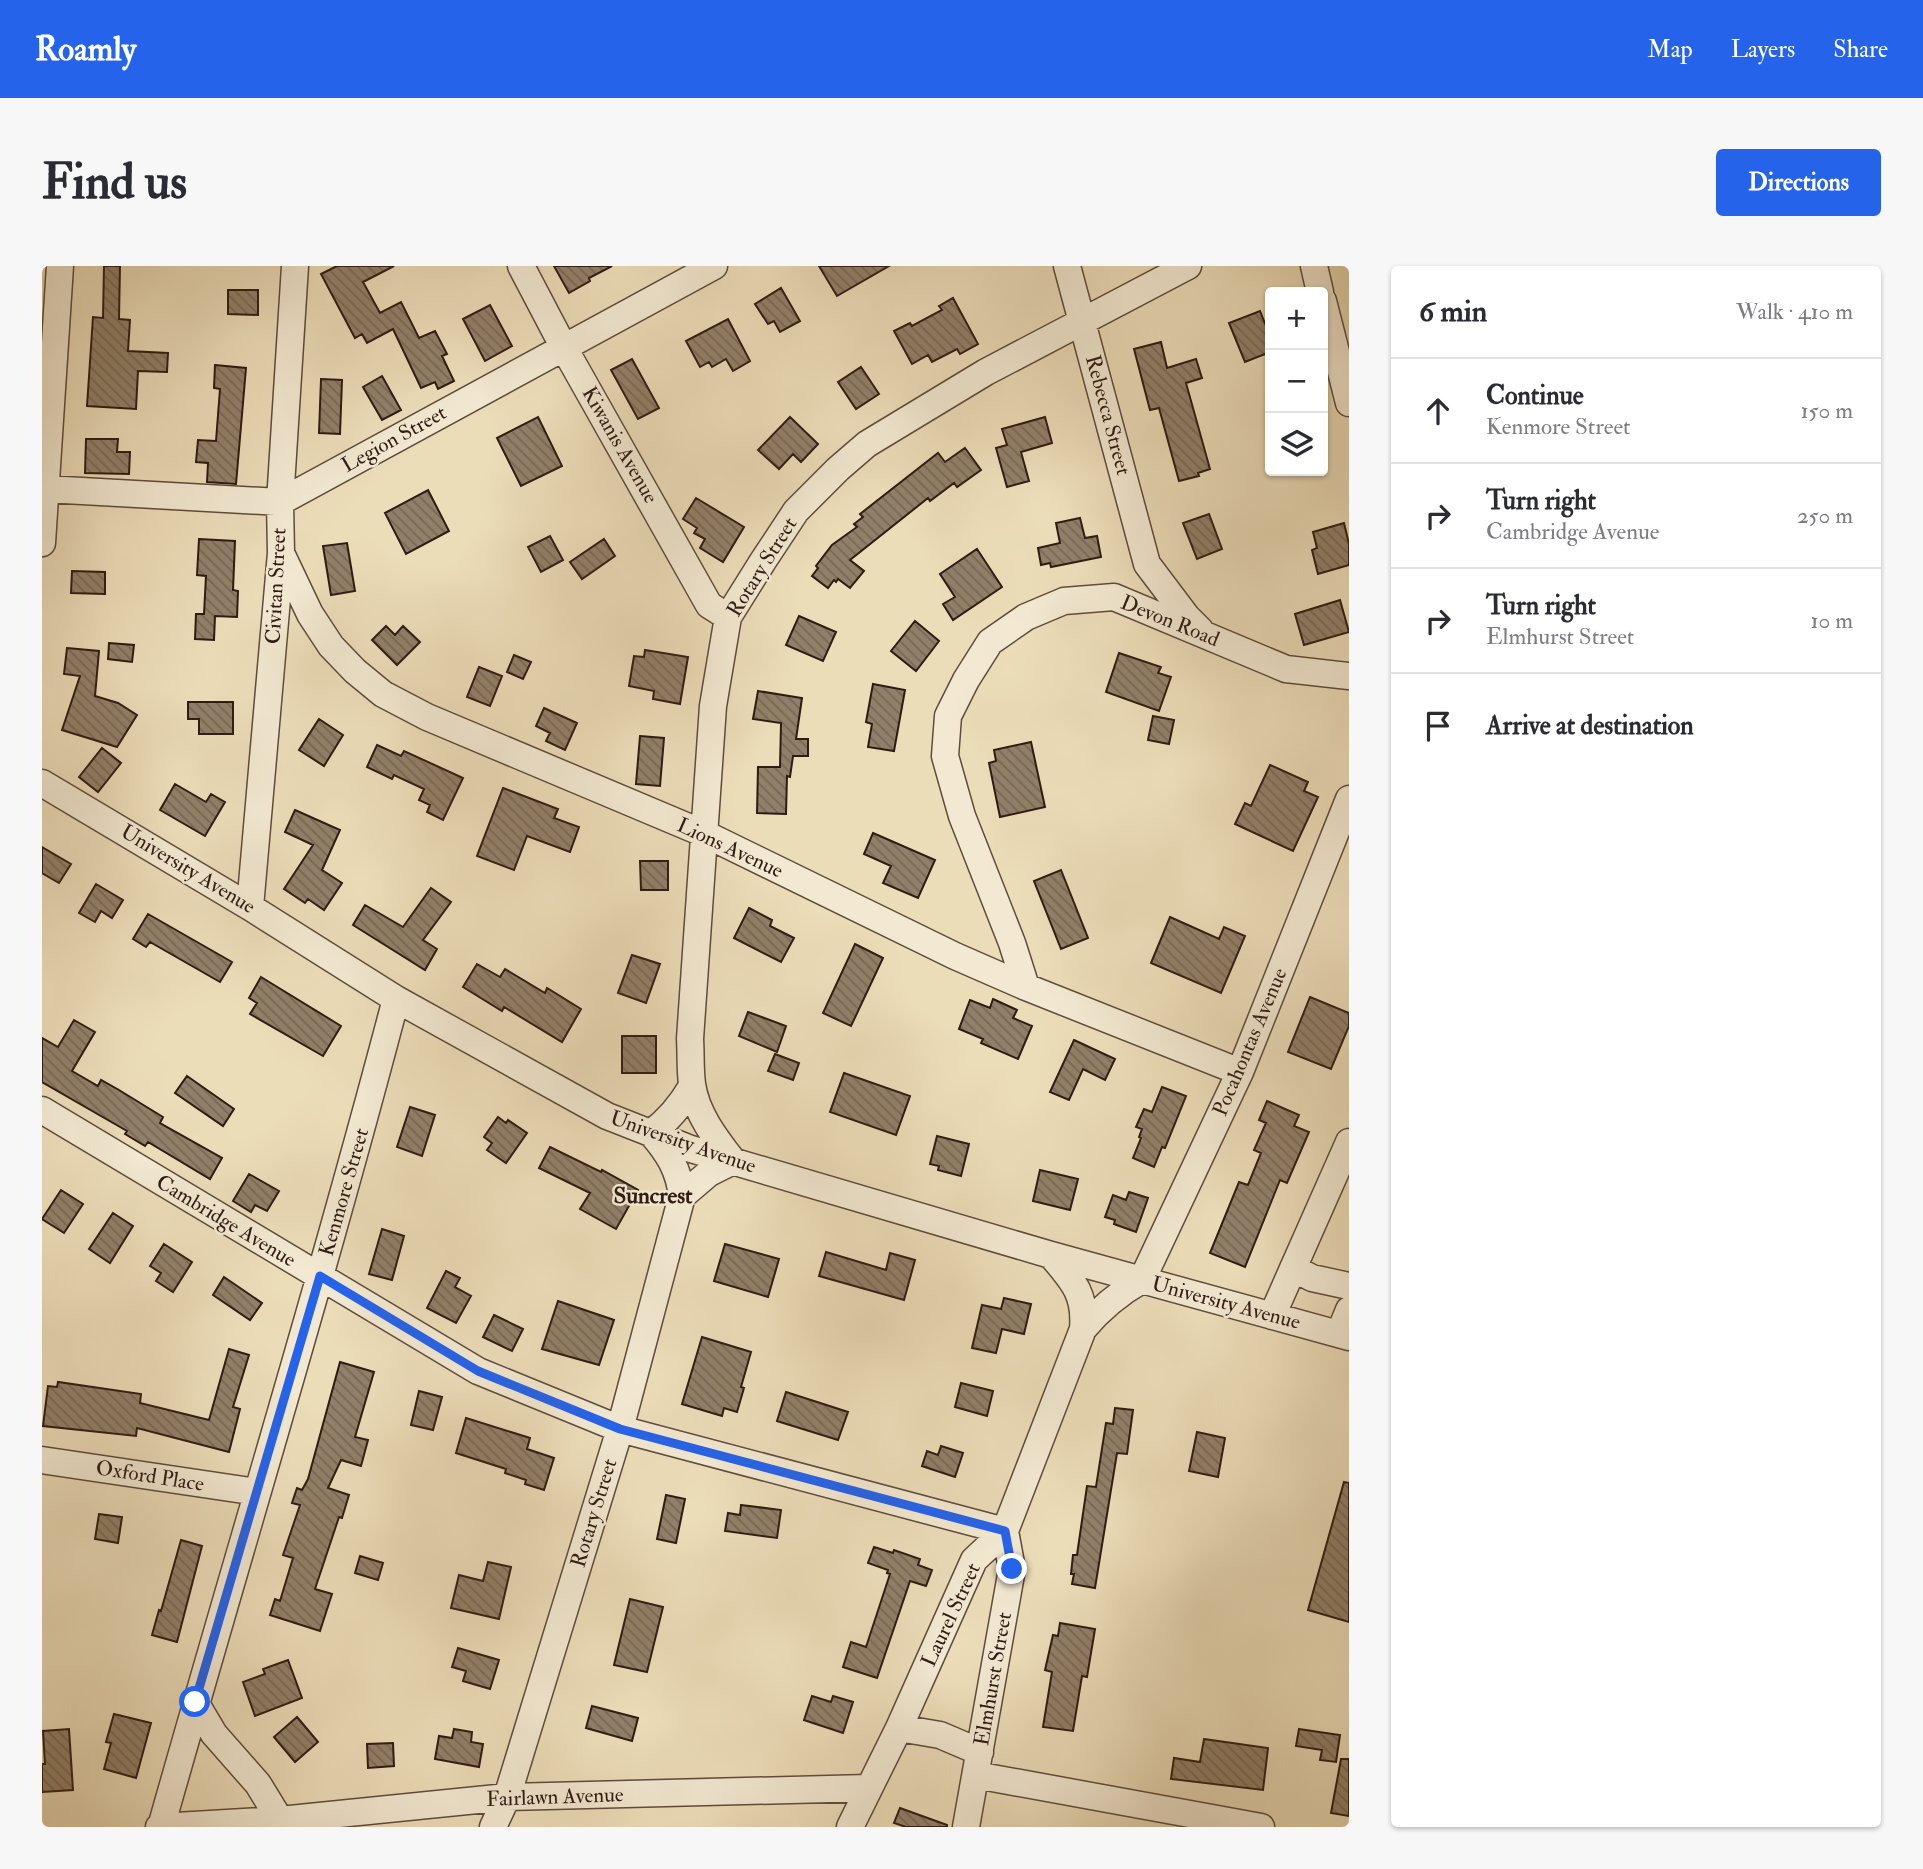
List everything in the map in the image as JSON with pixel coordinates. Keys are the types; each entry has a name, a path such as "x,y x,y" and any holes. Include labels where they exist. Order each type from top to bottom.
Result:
{"street":[{"path":"42,543 60,266"},
{"name":"Civitan Street","path":"250,906 281,553 280,502 295,266"},
{"name":"Kiwanis Avenue","path":"521,266 709,605 728,617"},
{"name":"Legion Street","path":"280,502 714,266"},
{"name":"Rebecca Street","path":"1067,266 1147,564"},
{"name":"Rotary Street","path":"733,1161 715,1137 692,1086 690,1040 713,706 728,617 796,511 867,444 986,372 1188,266"},
{"path":"1314,266 1319,287"},
{"path":"1328,321 1349,403"},
{"path":"46,489 280,502"},
{"name":"Lions Avenue","path":"281,553 316,624 331,646 383,694 427,717 705,834 955,956 1240,1072"},
{"path":"1114,597 1134,587 1147,564 1206,636"},
{"name":"Devon Road","path":"1026,987 1012,943 962,816 945,756 948,716 966,680 990,642 1026,617 1064,601 1114,597 1286,668 1349,676"},
{"path":"274,634 286,625 298,622 316,624"},
{"name":"University Avenue","path":"42,783 250,906 396,999 607,1116 691,1149 1051,1255 1344,1336"},
{"name":"Pocahontas Avenue","path":"1142,1280 1240,1072 1349,800"},
{"name":"Kenmore Street","path":"160,1827 354,1160 396,999"},
{"path":"682,1195 681,1184 672,1161 651,1133 667,1121 692,1086"},
{"name":"Cambridge Avenue","path":"42,1110 478,1371 620,1429 1005,1531"},
{"path":"1272,1316 1349,1142"},
{"path":"682,1195 709,1173 733,1161"},
{"name":"Rotary Street","path":"493,1827 507,1797 620,1429 682,1195"},
{"path":"1051,1255 1078,1290 1084,1309 1083,1329"},
{"path":"1293,1268 1312,1278 1349,1286"},
{"path":"1083,1329 1120,1293 1142,1280"},
{"path":"1344,1336 1349,1310"},
{"name":"Laurel Street","path":"850,1827 899,1728 974,1560 1005,1531 1083,1329"},
{"name":"Oxford Place","path":"42,1460 257,1492"},
{"name":"Elmhurst Street","path":"966,1827 1012,1569 1005,1531"},
{"path":"195,1702 214,1734 258,1784 280,1820"},
{"path":"899,1728 940,1735 978,1763 1261,1827"},
{"name":"Fairlawn Avenue","path":"160,1827 280,1820 507,1797 869,1788"}],"building":[{"path":"104,266 120,266 119,319 130,320 128,351 168,353 167,372 138,371 136,409 87,406 93,317 103,318"},
{"path":"337,266 394,266 363,282 380,313 401,302 419,338 435,331 447,354 442,356 454,381 438,389 435,382 421,388 393,329 367,343 362,334 355,338 321,274"},
{"path":"554,266 612,266 569,293"},
{"path":"819,266 889,266 837,296"},
{"path":"781,288 800,321 780,332 774,321 768,324 755,304"},
{"path":"228,290 258,290 258,315 228,314"},
{"path":"953,298 978,344 960,354 957,349 932,362 928,355 912,364 894,331 910,323 912,326 942,310 939,306"},
{"path":"490,305 512,346 485,361 463,319"},
{"path":"1260,311 1265,324 1265,354 1245,362 1229,323"},
{"path":"728,319 750,361 733,371 726,359 712,367 709,362 700,367 686,341"},
{"path":"1161,342 1167,368 1196,359 1202,378 1186,383 1210,469 1198,473 1199,476 1179,481 1159,408 1150,410 1134,349"},
{"path":"632,359 659,408 638,419 611,370"},
{"path":"215,365 246,368 236,484 207,482 208,463 196,462 198,440 216,441 220,389 214,388"},
{"path":"861,367 879,394 856,409 838,382"},
{"path":"382,376 401,410 382,420 363,387"},
{"path":"321,379 342,380 340,434 319,433"},
{"path":"538,417 562,466 521,486 497,438"},
{"path":"790,417 818,444 801,462 793,454 779,469 758,450"},
{"path":"1045,417 1052,443 1021,452 1029,481 1007,487 996,448 1007,445 1002,429"},
{"path":"86,439 118,439 117,452 130,452 129,474 85,473"},
{"path":"965,448 981,470 957,487 954,483 930,501 928,498 850,560 864,571 850,588 838,579 828,588 812,576 832,545 857,527 854,524 863,517 860,514 938,453 945,462"},
{"path":"428,490 449,531 406,554 385,513"},
{"path":"696,498 744,527 723,562 700,548 705,539 694,533 697,528 683,519"},
{"path":"1209,514 1222,549 1197,559 1183,523"},
{"path":"1080,518 1085,538 1097,536 1101,557 1051,567 1050,563 1041,565 1038,548 1060,543 1056,523"},
{"path":"1344,523 1349,544 1349,565 1318,574 1312,550 1317,548 1313,532"},
{"path":"550,536 563,560 541,572 528,547"},
{"path":"199,539 235,541 233,590 238,591 237,617 215,616 214,640 195,639 196,614 204,614 206,576 197,575"},
{"path":"604,539 615,556 582,579 570,562"},
{"path":"347,543 355,591 331,595 323,546"},
{"path":"977,549 1002,587 953,620 943,604 955,597 940,574"},
{"path":"72,571 105,572 105,594 71,593"},
{"path":"1340,600 1349,632 1304,645 1295,614"},
{"path":"799,616 836,632 823,661 786,645"},
{"path":"915,621 939,641 916,671 891,651"},
{"path":"386,626 395,635 403,626 420,642 397,665 372,640"},
{"path":"109,643 134,645 132,662 108,659"},
{"path":"67,648 99,651 95,696 118,703 137,715 117,747 62,730 80,676 64,674"},
{"path":"645,650 688,657 680,704 653,699 654,691 629,686 634,656 644,657"},
{"path":"1119,653 1161,667 1158,673 1171,677 1159,711 1106,692"},
{"path":"514,655 531,662 523,679 507,672"},
{"path":"479,667 502,676 490,706 467,697"},
{"path":"873,684 905,690 894,751 868,747 872,724 866,722"},
{"path":"758,691 802,698 796,739 808,739 808,756 793,756 790,777 787,776 786,814 757,813 758,767 780,767 781,723 753,719"},
{"path":"188,702 233,702 233,734 199,734 199,719 188,719"},
{"path":"544,708 577,723 565,750 546,741 550,733 536,726"},
{"path":"1153,716 1174,720 1169,744 1148,740"},
{"path":"319,719 343,735 324,766 299,750"},
{"path":"640,736 664,738 660,786 636,784"},
{"path":"1031,742 1045,807 1000,817 989,763 996,761 994,750"},
{"path":"377,745 401,756 404,751 463,778 443,820 427,812 430,805 419,800 424,789 394,775 392,779 367,767"},
{"path":"102,748 121,763 98,792 79,777"},
{"path":"1270,765 1308,782 1304,791 1318,797 1293,851 1235,824 1245,803 1251,806"},
{"path":"175,784 206,802 211,794 225,802 205,836 160,810"},
{"path":"503,788 558,809 554,818 579,827 570,852 527,836 514,870 477,856"},
{"path":"295,810 340,830 322,870 342,883 324,910 308,899 305,903 284,889 313,845 285,832"},
{"path":"873,833 935,860 918,898 883,883 891,866 864,854"},
{"path":"42,847 71,864 59,883 42,873"},
{"path":"640,861 668,861 668,890 641,890"},
{"path":"1061,870 1088,938 1061,949 1034,881"},
{"path":"96,884 123,900 112,918 101,911 95,922 79,913"},
{"path":"431,888 451,902 423,940 437,949 425,970 353,925 365,905 403,927"},
{"path":"749,908 772,920 770,926 794,938 781,962 734,938"},
{"path":"148,914 232,962 220,982 150,942 146,947 133,939"},
{"path":"1170,917 1219,939 1224,927 1245,936 1221,993 1151,963"},
{"path":"855,944 883,958 851,1026 823,1013"},
{"path":"632,955 660,964 646,1003 618,993"},
{"path":"477,964 500,977 505,969 545,993 547,988 581,1009 562,1042 504,1007 502,1011 463,987"},
{"path":"261,977 341,1026 323,1056 250,1014 257,1003 249,998"},
{"path":"1310,997 1349,1013 1349,1026 1331,1069 1288,1052"},
{"path":"993,999 1017,1010 1013,1018 1032,1026 1018,1059 981,1043 983,1039 959,1029 970,1000 990,1008"},
{"path":"748,1012 786,1026 777,1052 739,1036"},
{"path":"74,1020 95,1032 72,1071 98,1086 101,1080 119,1090 163,1117 160,1123 222,1158 210,1179 148,1142 145,1146 125,1134 127,1131 42,1082 42,1038 58,1047"},
{"path":"622,1036 656,1036 656,1073 622,1073"},
{"path":"1074,1040 1115,1059 1105,1080 1083,1069 1069,1100 1050,1092"},
{"path":"775,1054 799,1063 793,1080 768,1071"},
{"path":"844,1073 910,1096 896,1135 830,1112"},
{"path":"187,1076 234,1109 223,1126 175,1093"},
{"path":"1162,1087 1186,1096 1165,1148 1162,1147 1154,1167 1133,1158 1142,1129 1136,1127 1144,1109 1152,1112"},
{"path":"1267,1101 1299,1115 1294,1126 1309,1132 1287,1183 1280,1180 1245,1267 1210,1253 1239,1182 1248,1185 1261,1153 1254,1150 1266,1123 1259,1120"},
{"path":"410,1107 435,1115 422,1156 397,1147"},
{"path":"498,1117 506,1123 508,1120 527,1133 506,1163 487,1150 492,1143 484,1137"},
{"path":"937,1136 969,1144 961,1176 938,1170 939,1166 930,1164"},
{"path":"550,1147 601,1172 602,1170 638,1190 616,1229 580,1209 590,1193 539,1168"},
{"path":"1040,1170 1078,1179 1070,1210 1033,1201"},
{"path":"249,1174 279,1191 267,1211 255,1205 251,1212 233,1201"},
{"path":"61,1190 83,1204 64,1233 42,1219"},
{"path":"1129,1192 1148,1198 1136,1232 1114,1224 1115,1220 1105,1217 1113,1195 1126,1200"},
{"path":"113,1213 133,1226 110,1263 89,1249"},
{"path":"382,1229 404,1236 392,1280 369,1274"},
{"path":"164,1244 192,1262 173,1292 156,1281 161,1273 150,1266"},
{"path":"725,1244 779,1259 768,1297 714,1281"},
{"path":"826,1252 886,1270 890,1253 915,1260 904,1300 819,1276"},
{"path":"446,1271 460,1278 455,1287 471,1296 456,1323 427,1308"},
{"path":"224,1277 262,1303 250,1320 213,1295"},
{"path":"1004,1298 1031,1304 1024,1334 1002,1329 996,1353 972,1348 982,1305 1001,1309"},
{"path":"558,1301 614,1320 599,1365 542,1349"},
{"path":"494,1315 523,1329 512,1351 483,1337"},
{"path":"702,1337 751,1352 737,1412 724,1408 722,1416 682,1404"},
{"path":"229,1349 249,1355 233,1407 240,1409 229,1452 137,1428 136,1436 43,1426 48,1386 57,1387 58,1382 141,1394 140,1403 209,1420"},
{"path":"340,1362 374,1372 355,1437 368,1440 361,1466 341,1460 328,1488 349,1495 315,1589 332,1594 320,1631 270,1615 275,1599 280,1601 293,1558 283,1555 300,1505 292,1503 297,1488 302,1490 308,1479"},
{"path":"961,1383 993,1391 987,1416 955,1407"},
{"path":"419,1391 442,1397 433,1430 411,1425"},
{"path":"786,1392 848,1412 838,1440 777,1421"},
{"path":"1115,1408 1133,1410 1127,1454 1117,1453 1095,1588 1072,1584 1073,1555 1077,1555 1087,1486 1096,1487 1106,1423 1113,1424"},
{"path":"466,1418 530,1438 527,1449 554,1458 544,1490 505,1473 506,1469 456,1453"},
{"path":"1197,1432 1225,1438 1218,1477 1189,1471"},
{"path":"941,1446 963,1453 955,1477 922,1466 927,1451 938,1455"},
{"path":"1344,1482 1349,1483 1349,1622 1308,1610"},
{"path":"666,1495 685,1499 676,1543 657,1539"},
{"path":"741,1505 781,1510 777,1538 725,1531 728,1513 740,1515"},
{"path":"99,1514 122,1517 118,1543 95,1539"},
{"path":"181,1540 202,1546 177,1642 152,1635"},
{"path":"874,1547 893,1553 894,1550 920,1559 918,1565 932,1570 926,1586 910,1581 877,1678 843,1667 851,1642 866,1647 890,1574 887,1573 888,1570 868,1563"},
{"path":"360,1556 383,1563 378,1580 355,1573"},
{"path":"488,1562 511,1567 499,1619 451,1608 459,1575 483,1581"},
{"path":"630,1599 663,1607 647,1672 614,1665"},
{"path":"1060,1623 1095,1629 1087,1677 1082,1676 1073,1731 1043,1727 1052,1672 1045,1670 1053,1635 1058,1636"},
{"path":"458,1648 499,1660 490,1689 463,1681 466,1671 452,1667"},
{"path":"288,1660 302,1698 255,1716 243,1682 265,1674 263,1669"},
{"path":"812,1696 831,1702 833,1696 853,1702 843,1733 804,1720"},
{"path":"592,1706 638,1718 632,1741 586,1728"},
{"path":"114,1714 151,1723 136,1778 104,1769 111,1743 106,1742"},
{"path":"297,1717 318,1742 295,1762 274,1737"},
{"path":"69,1729 73,1790 42,1792 42,1764 45,1764 43,1731"},
{"path":"454,1729 472,1732 471,1742 483,1744 479,1767 435,1759 439,1736 452,1738"},
{"path":"1299,1729 1340,1735 1336,1762 1320,1760 1322,1750 1296,1746"},
{"path":"1204,1739 1268,1748 1263,1790 1171,1779 1174,1758 1200,1762"},
{"path":"393,1743 394,1766 368,1768 367,1744"},
{"path":"1341,1759 1349,1759 1349,1816 1331,1813"},
{"path":"900,1808 947,1827 906,1827 894,1823"}],"district":[{"name":"Suncrest","path":"653,1195"}],"route":[{"path":"195,1702 320,1276 478,1371 620,1429 1005,1531 1012,1569"}]}
